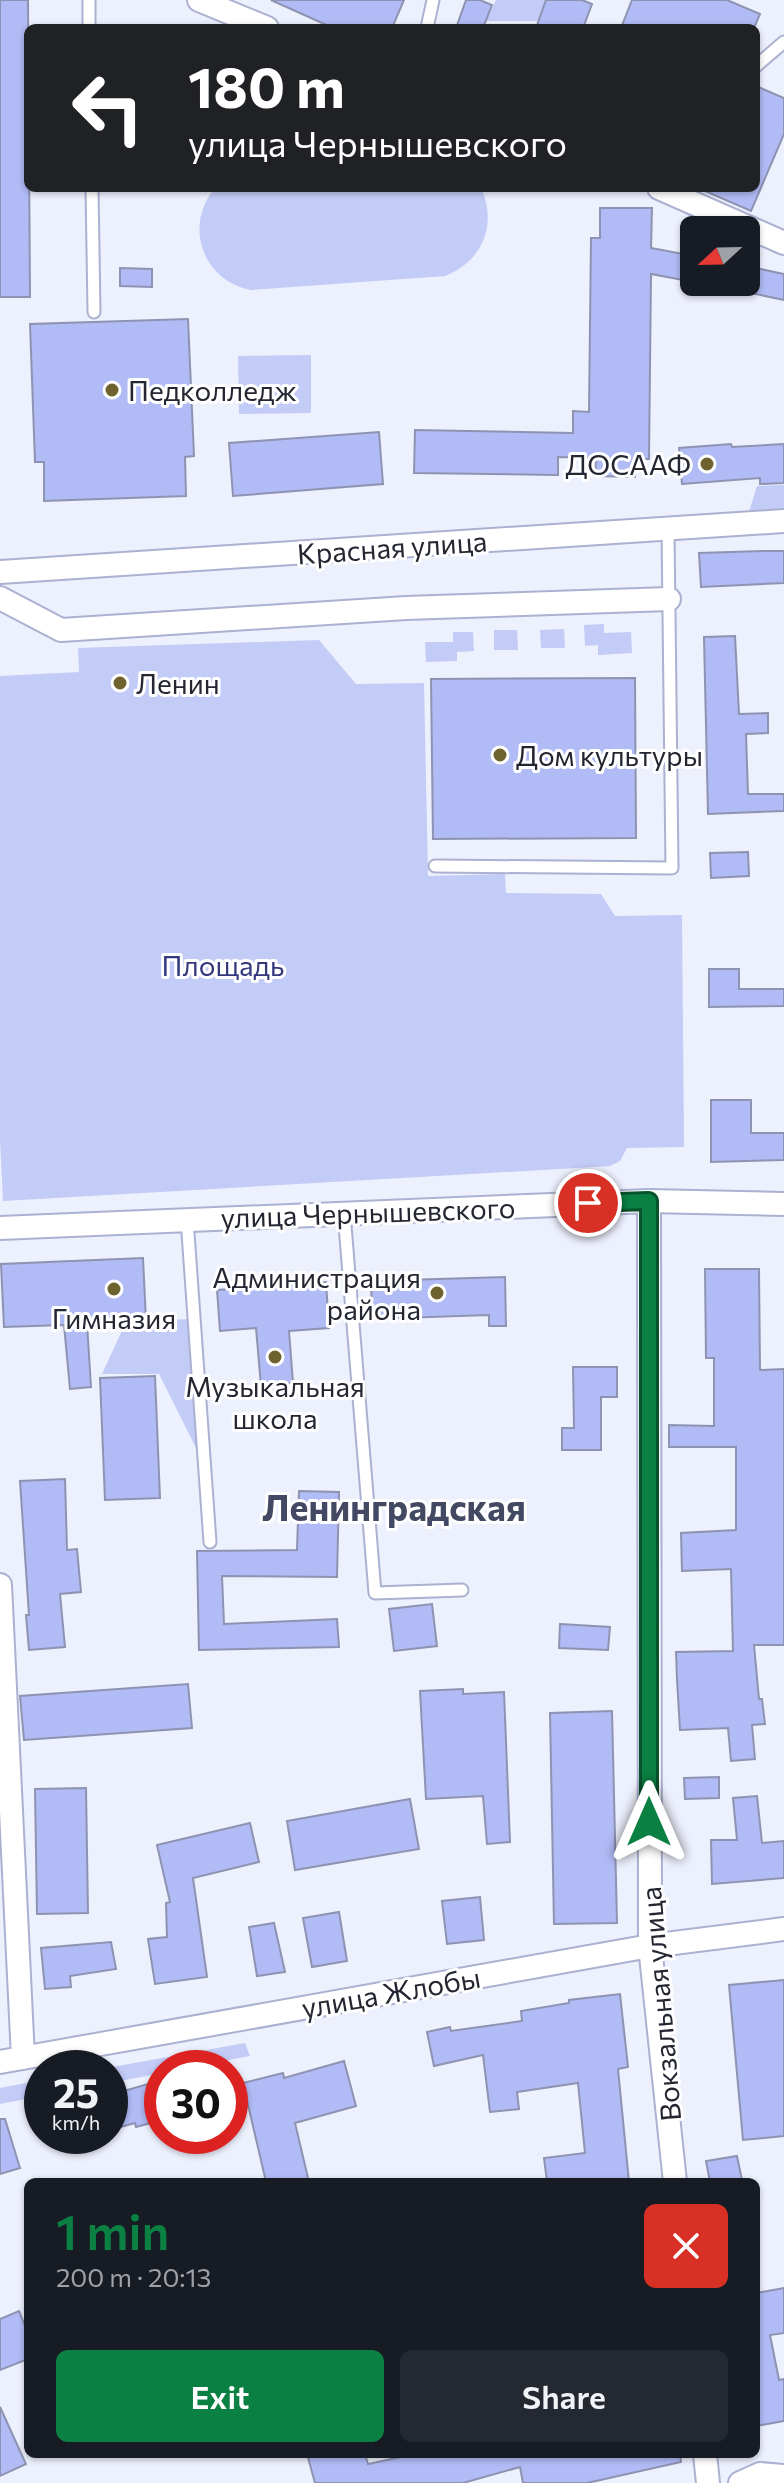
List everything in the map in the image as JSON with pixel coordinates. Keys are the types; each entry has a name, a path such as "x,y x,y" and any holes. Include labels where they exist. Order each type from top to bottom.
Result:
{"street":[{"path":"199,0 257,24"},
{"path":"687,193 784,243"},
{"name":"Красная улица","path":"0,572 784,521"},
{"path":"0,598 61,630 406,608 669,599"},
{"name":"улица Чернышевского","path":"0,1228 649,1201 784,1204"},
{"name":"Вокзальная улица","path":"649,1201 650,1946 675,2178"},
{"path":"0,1585 23,2058"},
{"name":"улица Жлобы","path":"0,2062 650,1946 784,1929"},
{"path":"705,2458 708,2483"},
{"path":"740,2483 760,2474 784,2476"}],"lane":[{"path":"89,0 89,24"},
{"path":"428,24 433,0"},
{"path":"760,63 784,42"},
{"path":"92,192 94,312"},
{"path":"435,866 672,868 668,529"},
{"path":"344,1213 375,1593 462,1590"},
{"path":"187,1219 210,1542"}],"green space":[{"path":"496,0 546,0 538,21 486,21"},
{"path":"212,192 482,192 488,215 487,228 477,251 458,270 445,276 251,290 234,285 210,264 200,235 200,219"},
{"path":"311,355 311,413 239,414 238,356"},
{"path":"784,485 784,516 747,518 757,486"},
{"path":"604,624 604,633 631,632 632,653 598,655 598,645 585,646 584,625"},
{"path":"564,629 565,648 541,648 540,630"},
{"path":"494,630 517,630 518,650 494,650"},
{"path":"453,632 473,632 474,651 457,652 457,661 426,662 425,642 453,642"},
{"name":"Площадь","path":"319,640 356,684 424,683 428,876 505,874 506,893 601,894 615,916 682,915 684,1147 627,1148 620,1161 610,1166 3,1201 0,1139 0,676 79,672 78,648"},
{"path":"190,1319 198,1452 159,1374 102,1374 126,1322"},
{"path":"245,2043 248,2050 206,2050"},
{"path":"144,2061 144,2076 128,2080 128,2064"},
{"path":"24,2083 24,2099 0,2104 0,2088"}],"building":[{"path":"0,0 28,0 28,24 24,24 24,192 29,192 30,297 0,297"},
{"path":"271,0 404,0 394,24 324,24"},
{"path":"466,0 480,0 492,5 485,24 457,24"},
{"path":"546,0 582,0 592,4 584,24 537,24"},
{"path":"632,0 727,0 760,14 756,24 623,24"},
{"path":"760,88 784,98 784,134 760,190"},
{"path":"707,192 759,192 751,211"},
{"path":"600,208 652,208 651,248 680,253 680,279 651,274 649,459 636,459 635,477 595,476 596,458 558,457 558,475 414,473 415,430 573,433 573,411 589,412 591,238 600,238"},
{"path":"120,268 152,269 152,287 120,286"},
{"path":"760,269 784,274 784,300 760,295"},
{"name":"Педколледж","path":"188,319 194,456 185,457 186,496 44,501 44,462 35,462 30,324"},
{"path":"379,432 383,484 233,496 229,443"},
{"path":"731,444 732,447 784,444 784,483 760,484 760,478 682,484 679,448"},
{"path":"784,551 784,583 701,587 699,553"},
{"path":"735,636 739,714 768,713 768,733 746,734 748,794 784,794 784,811 708,814 704,637"},
{"path":"635,678 636,838 433,839 431,679"},
{"path":"748,852 749,876 711,878 710,853"},
{"path":"709,969 739,969 739,989 784,989 784,1006 709,1007"},
{"path":"711,1100 751,1100 751,1133 784,1133 784,1160 711,1162"},
{"name":"Гимназия","path":"143,1258 146,1321 87,1323 91,1387 70,1389 64,1325 4,1327 1,1264"},
{"path":"705,1269 759,1269 760,1370 784,1369 784,1645 754,1645 759,1699 762,1699 765,1724 752,1725 755,1759 731,1761 728,1728 680,1730 677,1679 676,1652 733,1651 731,1569 682,1571 681,1533 736,1530 736,1447 669,1447 669,1425 714,1426 714,1358 706,1358"},
{"path":"505,1277 506,1326 489,1326 489,1315 372,1319 371,1281"},
{"name":"Музыкальная школа","path":"326,1282 329,1328 289,1331 293,1383 261,1386 256,1328 220,1331 217,1290"},
{"path":"573,1367 617,1367 617,1397 601,1397 601,1450 562,1450 562,1428 574,1428"},
{"path":"155,1376 160,1498 105,1500 100,1378"},
{"path":"65,1479 67,1550 77,1549 81,1592 60,1594 65,1647 29,1650 20,1481"},
{"path":"299,1491 339,1492 337,1577 222,1576 224,1624 337,1619 339,1647 199,1650 197,1551 297,1550"},
{"path":"432,1604 437,1646 394,1651 389,1609"},
{"path":"560,1624 610,1627 608,1650 559,1648"},
{"path":"188,1684 192,1728 24,1740 20,1696"},
{"path":"463,1689 463,1694 504,1692 510,1842 487,1844 483,1796 426,1799 420,1691"},
{"path":"612,1711 617,1923 554,1924 550,1713"},
{"path":"719,1777 719,1798 685,1799 684,1778"},
{"path":"86,1788 88,1913 37,1914 35,1789"},
{"path":"757,1796 762,1843 784,1841 784,1878 712,1884 711,1840 737,1840 733,1798"},
{"path":"410,1799 419,1849 295,1870 287,1821"},
{"path":"250,1823 259,1862 193,1878 207,1977 155,1984 148,1939 167,1937 166,1903 170,1902 157,1845"},
{"path":"480,1897 484,1940 447,1944 442,1901"},
{"path":"339,1912 347,1961 312,1967 303,1918"},
{"path":"274,1923 285,1972 257,1976 249,1927"},
{"path":"111,1942 116,1969 70,1976 71,1987 45,1989 41,1948"},
{"path":"784,1980 784,2136 743,2140 729,1985"},
{"path":"620,1994 628,2067 618,2069 629,2178 546,2178 544,2158 585,2153 578,2083 517,2092 519,2109 490,2112 483,2055 434,2066 427,2032 522,2021 521,2011 569,2003 569,2000"},
{"path":"344,2061 356,2106 295,2123 308,2178 265,2178 248,2105 248,2082 283,2073 284,2078"},
{"path":"144,2085 144,2125 128,2125 128,2090"},
{"path":"0,2119 5,2119 20,2168 0,2174"},
{"path":"737,2156 742,2178 709,2178 706,2161"},
{"path":"784,2288 784,2333 770,2335 779,2380 784,2379 784,2421 760,2425 760,2292"},
{"path":"19,2311 24,2323 24,2361 0,2370 0,2319"},
{"path":"0,2407 26,2464 0,2476"},
{"path":"308,2458 366,2458 368,2464 396,2458 680,2458 681,2462 587,2483 523,2483 520,2467 463,2483 315,2483"}],"place":[{"name":"Педколледж","path":"112,390"},
{"name":"ДОСААФ","path":"707,464"},
{"name":"Ленин","path":"120,683"},
{"name":"Дом культуры","path":"500,755"},
{"name":"Гимназия","path":"114,1289"},
{"name":"Администрация района","path":"437,1293"},
{"name":"Музыкальная школа","path":"275,1357"}],"district":[{"name":"Ленинградская","path":"394,1506"}],"route":[{"path":"588,1203 649,1201 649,1822"}]}
